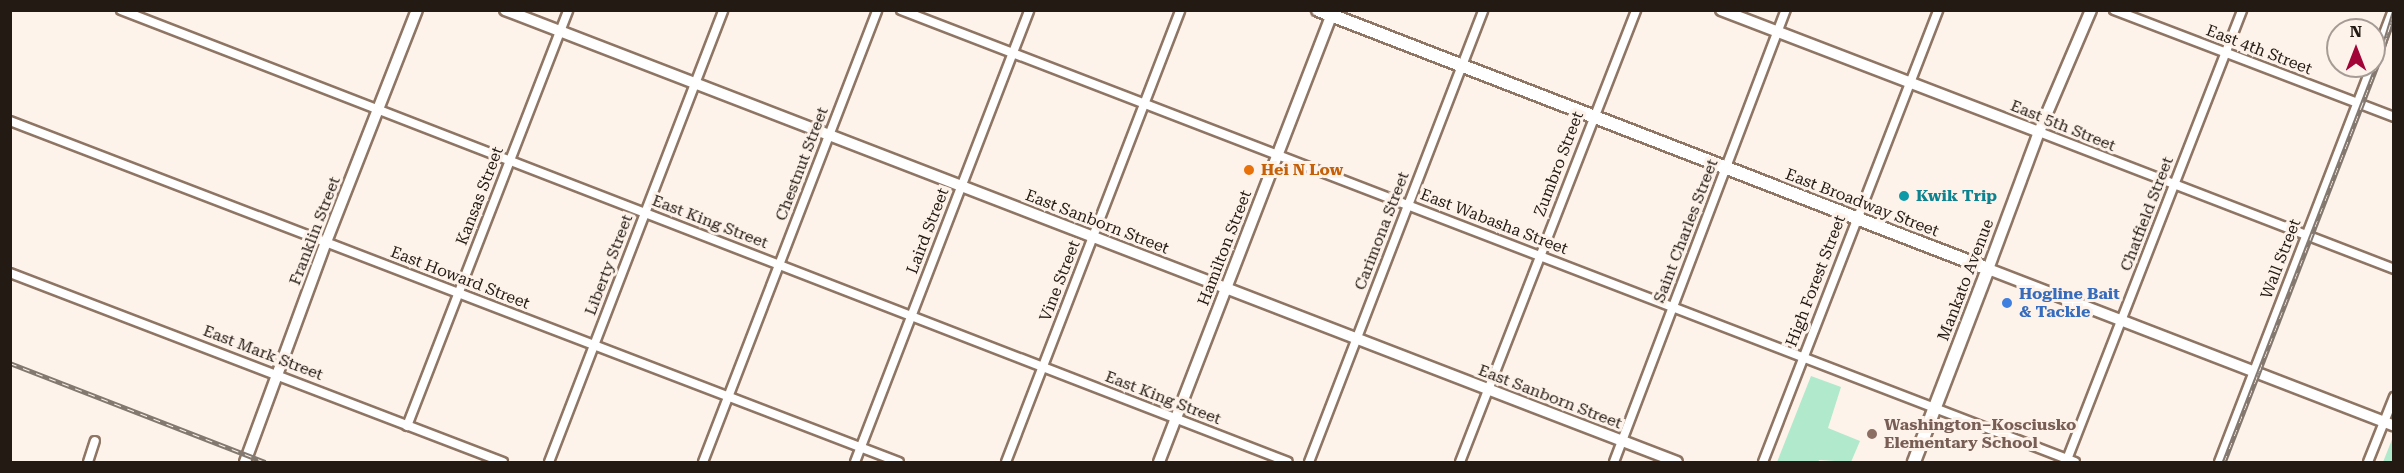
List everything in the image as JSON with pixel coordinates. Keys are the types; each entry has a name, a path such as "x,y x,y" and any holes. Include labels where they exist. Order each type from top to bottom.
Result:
{"main road":[{"name":"East Broadway Street","path":"1318,10 1332,13 1461,66 1988,269"},
{"name":"Mankato Avenue","path":"1914,462 1988,269"}],"street":[{"name":"East King Street","path":"121,10 1288,462"},
{"name":"Franklin Street","path":"245,462 326,242 417,10"},
{"name":"East Sanborn Street","path":"505,10 1677,462"},
{"name":"Kansas Street","path":"407,426 568,10"},
{"name":"Liberty Street","path":"549,462 723,10"},
{"name":"Chestnut Street","path":"703,462 877,10"},
{"name":"East Wabasha Street","path":"901,10 2070,461"},
{"name":"Laird Street","path":"855,462 1029,10"},
{"name":"Vine Street","path":"1006,462 1180,10"},
{"name":"Carimona Street","path":"1309,462 1483,10"},
{"name":"Zumbro Street","path":"1460,462 1636,10"},
{"name":"East 5th Street","path":"1721,10 2394,269"},
{"name":"Saint Charles Street","path":"1614,462 1786,10"},
{"name":"High Forest Street","path":"1763,462 1938,10"},
{"name":"Mankato Avenue","path":"1988,269 2039,132 2091,10"},
{"name":"East 4th Street","path":"2114,10 2394,117"},
{"name":"Chatfield Street","path":"2070,461 2121,321 2242,10"},
{"path":"2386,28 2393,10"},
{"name":"Hamilton Street","path":"1159,462 1332,13"},
{"name":"Wall Street","path":"2219,462 2367,78"},
{"name":"East Howard Street","path":"10,121 899,462"},
{"name":"East Broadway Street","path":"1988,269 2389,424"},
{"name":"East Mark Street","path":"10,273 503,462"},
{"path":"2368,462 2389,424 2394,397"},
{"path":"88,462 95,441"}],"green space":[{"path":"1811,376 1841,387 1828,428 1860,441 1851,462 1819,460 1818,462 1777,462"},
{"path":"2393,437 2393,462 2383,462"}],"railway":[{"path":"2224,462 2380,58 2394,12"},
{"path":"10,363 265,462"}],"place":[{"name":"Hei N Low","path":"1249,170"},
{"name":"Kwik Trip","path":"1904,196"},
{"name":"Hogline Bait & Tackle","path":"2007,303"},
{"name":"Washington–Kosciusko Elementary School","path":"1872,434"}]}
